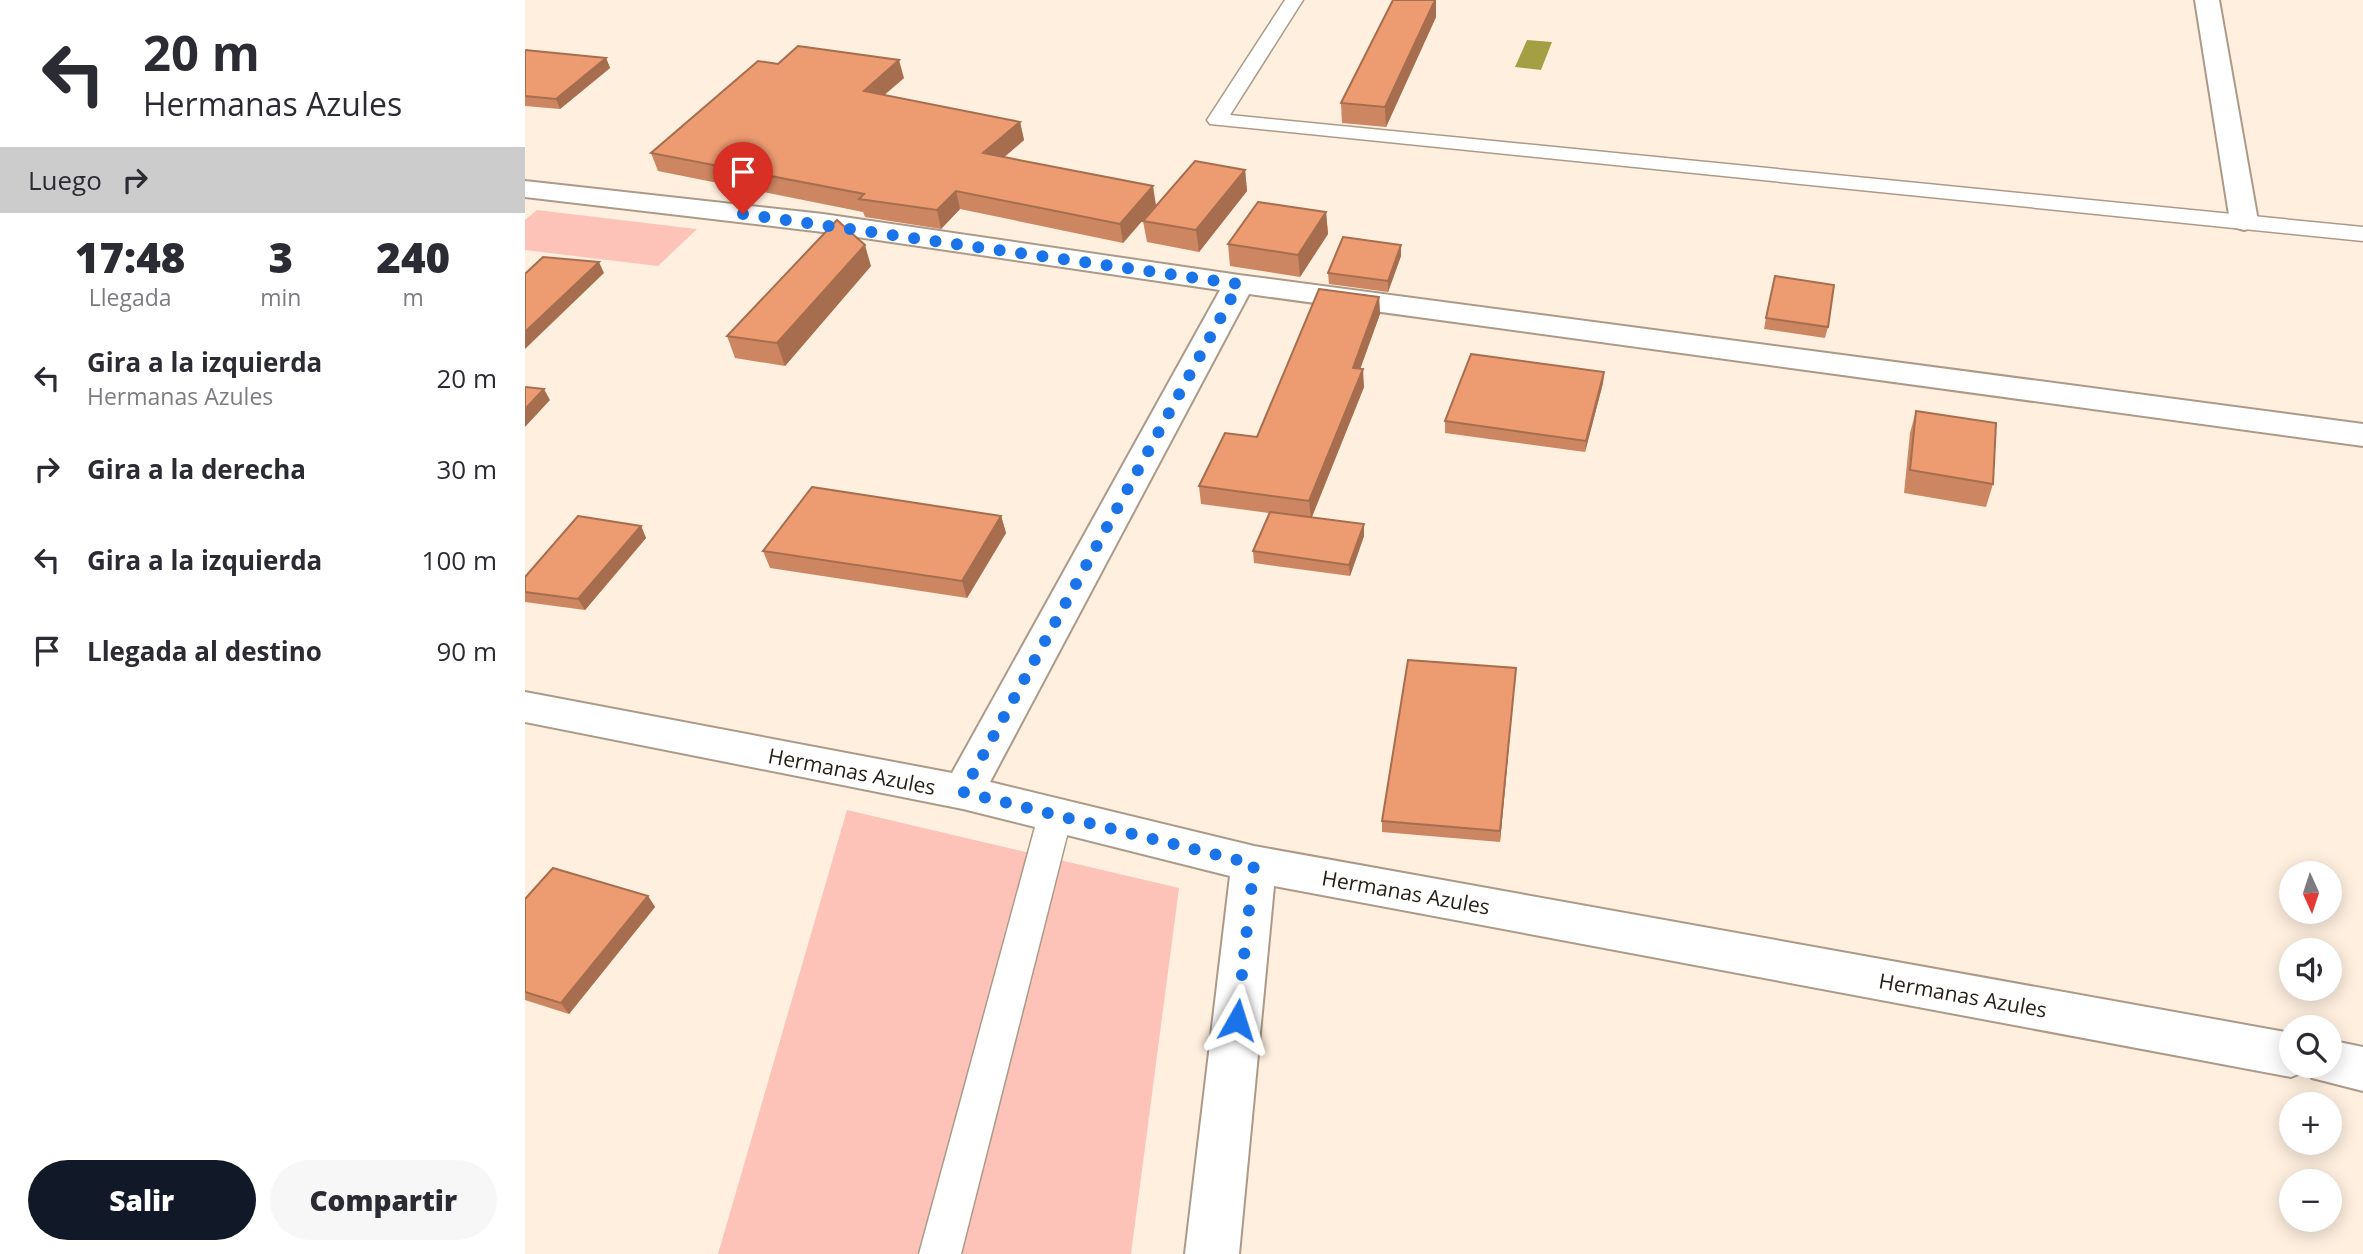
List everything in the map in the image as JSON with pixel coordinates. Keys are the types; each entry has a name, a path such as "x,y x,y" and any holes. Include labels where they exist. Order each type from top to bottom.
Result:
{"street":[{"path":"2207,0 2244,221"},
{"path":"526,189 823,223 1239,284 2363,435"},
{"path":"963,792 1239,284"},
{"name":"Hermanas Azules","path":"525,707 963,792 1254,864 2279,1053"},
{"path":"1212,1254 1254,864"},
{"path":"2342,1065 2363,1069"}],"lane":[{"path":"1294,0 1217,120 2363,234"},
{"path":"940,1254 1055,816"}],"shaded area":[{"path":"1527,40 1552,42 1541,70 1515,67"},
{"path":"537,210 697,229 658,266 525,250 525,220"},
{"path":"847,810 1179,888 1131,1254 718,1254"}],"building":[{"path":"1393,0 1435,0 1385,107 1341,103"},
{"path":"798,46 899,60 864,91 1020,122 983,153 1153,186 1120,224 956,191 937,210 859,199 864,194 651,153 758,61 778,64"},
{"path":"525,50 606,58 556,99 525,96"},
{"path":"1195,161 1245,170 1196,230 1143,221"},
{"path":"1258,202 1326,212 1298,255 1228,244"},
{"path":"837,220 865,245 777,343 727,336"},
{"path":"1343,237 1401,245 1388,281 1328,273"},
{"path":"543,257 599,262 525,332 525,274"},
{"path":"1775,276 1834,285 1828,327 1766,318"},
{"path":"1319,289 1379,297 1353,368 1363,369 1309,501 1199,486 1225,433 1257,437"},
{"path":"1471,354 1604,372 1586,441 1445,421"},
{"path":"525,387 544,389 525,409"},
{"path":"1916,411 1996,423 1993,484 1910,470"},
{"path":"812,487 1001,516 962,581 763,551"},
{"path":"1270,512 1364,524 1349,565 1253,551"},
{"path":"578,516 641,526 578,599 525,592 525,577"},
{"path":"1408,660 1516,668 1500,831 1382,821"},
{"path":"553,868 648,896 561,1003 525,992 525,899"}],"route":[{"path":"743,214 1239,284 963,792 1254,864 1237,1020"}]}
